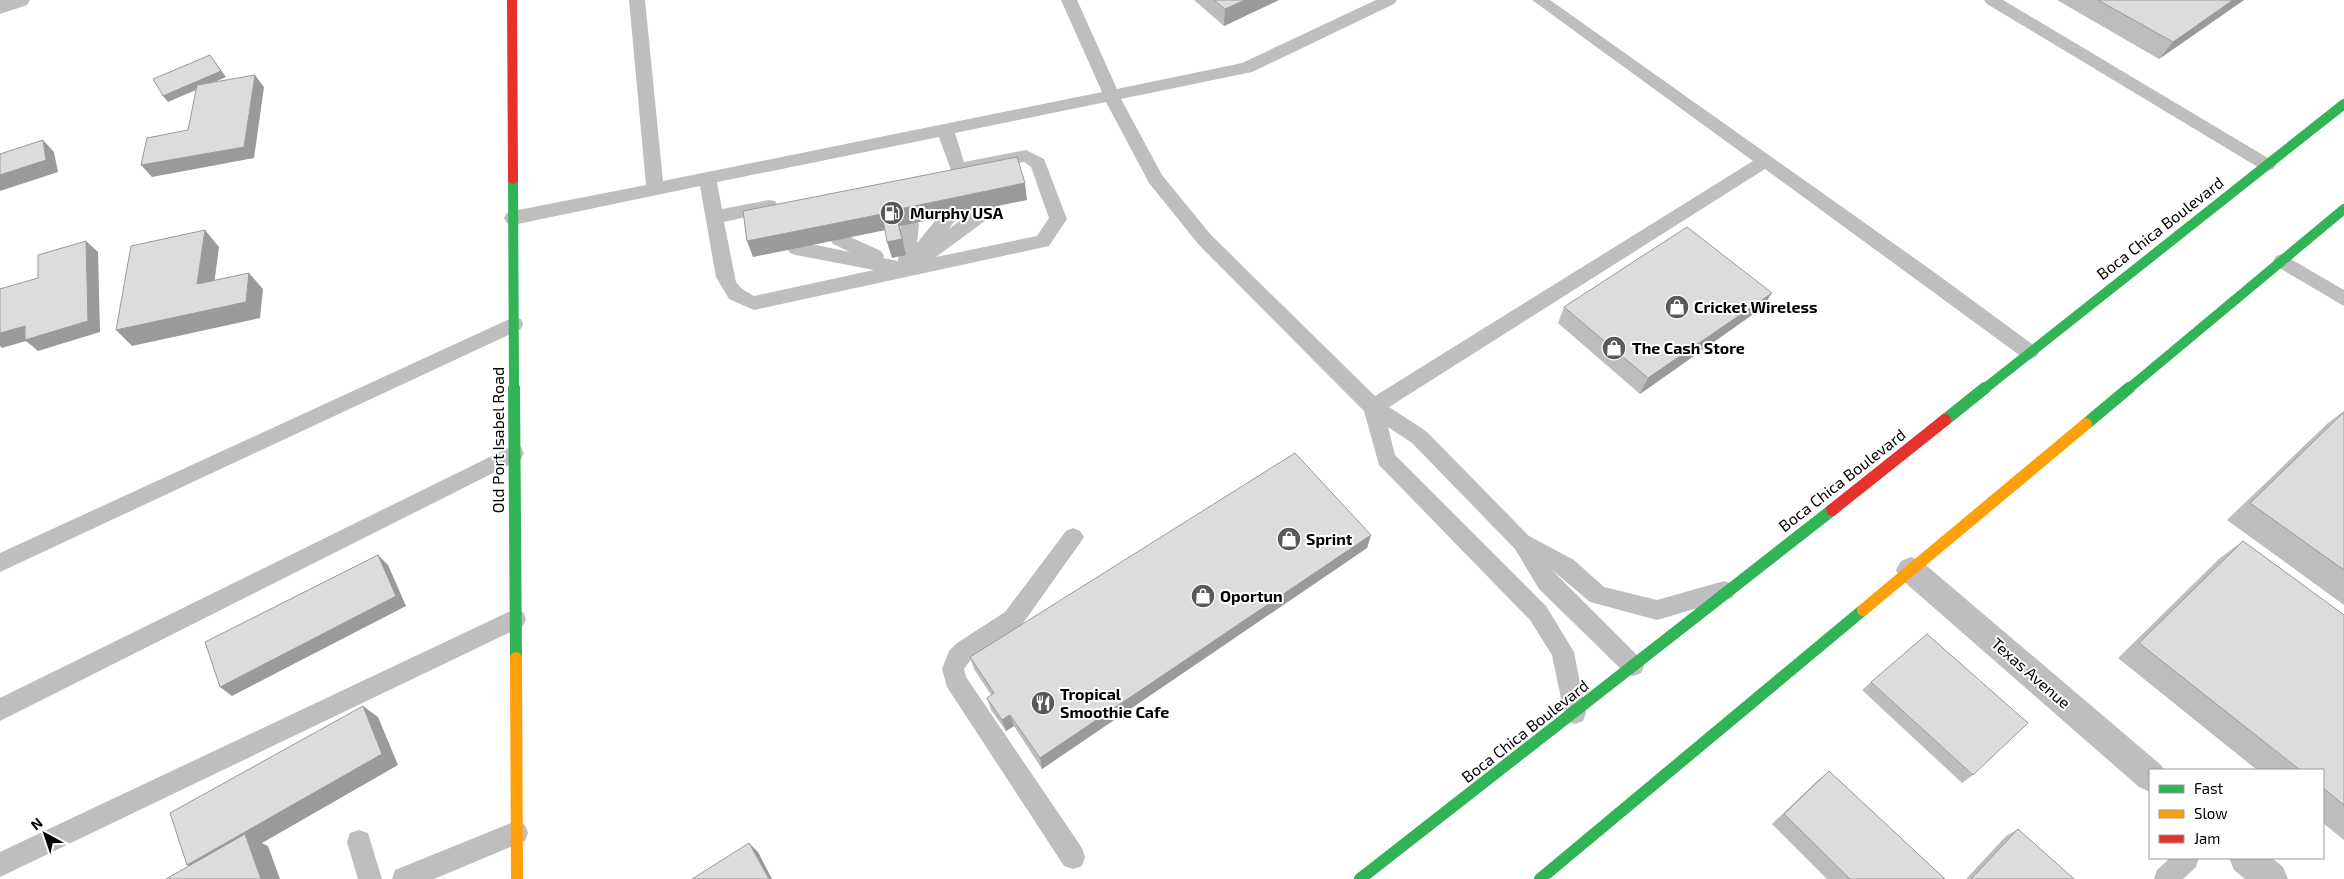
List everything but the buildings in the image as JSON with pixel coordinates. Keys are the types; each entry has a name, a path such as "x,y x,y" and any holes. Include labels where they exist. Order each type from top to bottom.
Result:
{"main road":[{"name":"Old Port Isabel Road","path":"512,0 517,879"},
{"name":"Boca Chica Boulevard","path":"1360,879 1575,713 2344,104"},
{"path":"1540,879 2344,209"}],"street":[{"path":"0,7 19,0"},
{"name":"Texas Avenue","path":"1911,570 2149,775"},
{"path":"2247,859 2270,879"}],"lane":[{"path":"637,0 655,190"},
{"path":"1069,0 1112,97 1155,179 1205,240 1373,406 1419,438 1522,542 1547,582 1633,666"},
{"path":"513,218 946,131 1246,68 1389,0"},
{"path":"1540,0 1764,162 1928,277 2029,352"},
{"path":"1992,0 2267,165"},
{"path":"946,131 948,174"},
{"path":"708,179 725,277 730,289 740,299 754,303 1043,241 1058,219 1038,164 1026,156 948,174"},
{"path":"1373,406 1764,162"},
{"path":"948,174 983,181"},
{"path":"715,217 783,204"},
{"path":"796,248 906,270 991,207"},
{"path":"906,270 949,216"},
{"path":"906,270 910,224"},
{"path":"840,240 906,270"},
{"path":"2282,261 2344,299"},
{"path":"0,563 514,324"},
{"path":"1373,406 1386,459 1543,621 1563,652 1575,713"},
{"path":"0,710 514,453"},
{"path":"1072,537 1013,619 965,650 957,658 953,669 955,680 1073,857"},
{"path":"1522,542 1566,567 1598,596 1657,610 1730,589"},
{"path":"0,865 516,619"},
{"path":"404,879 516,834"},
{"path":"359,842 370,879"},
{"path":"2166,879 2186,859"}],"traffic: fast":[{"path":"1945,420 2344,104"},
{"path":"513,179 516,658"},
{"path":"2086,424 2344,209"},
{"path":"1360,879 1575,713 1832,510"},
{"path":"1540,879 1863,610"}],"traffic: slow":[{"path":"1863,610 2086,424"},
{"path":"516,658 517,879"}],"traffic: jam":[{"path":"512,0 513,179"},
{"path":"1832,510 1945,420"}],"place":[{"name":"Murphy USA","path":"892,213"},
{"name":"Cricket Wireless","path":"1677,307"},
{"name":"The Cash Store","path":"1614,348"},
{"name":"Sprint","path":"1289,539"},
{"name":"Oportun","path":"1203,596"},
{"name":"Tropical Smoothie Cafe","path":"1043,703"}]}
